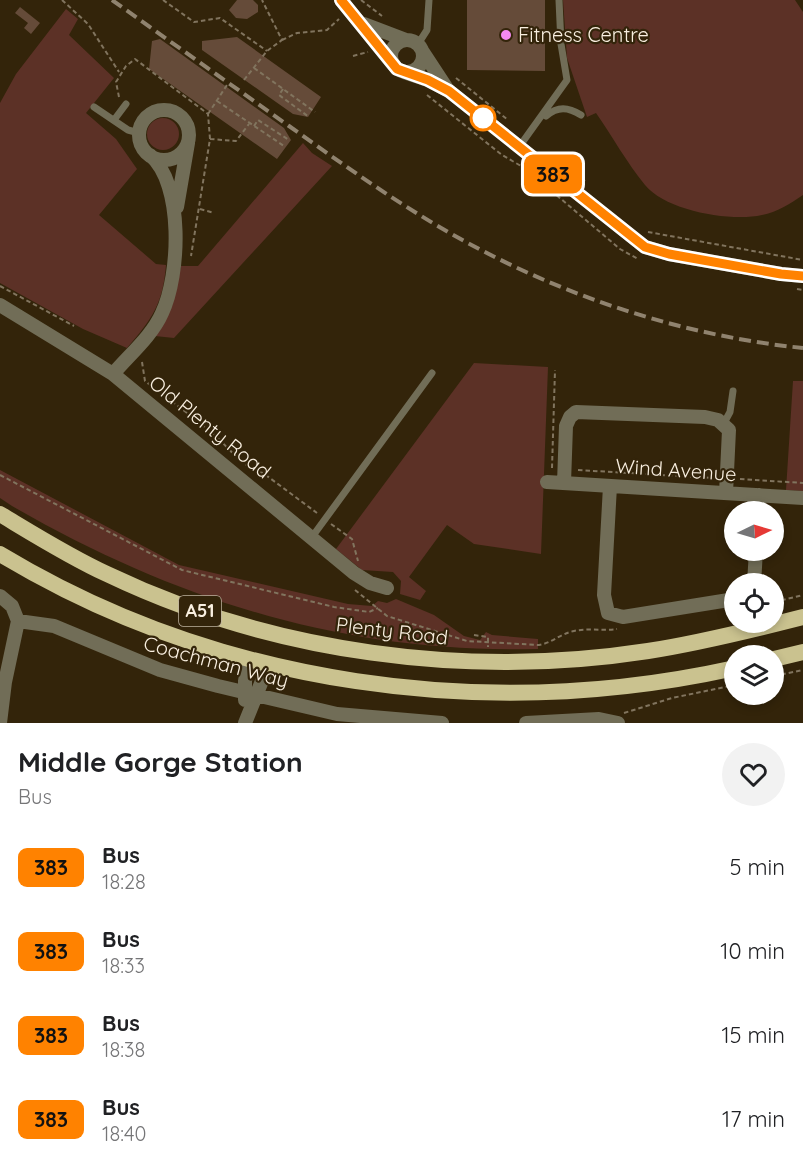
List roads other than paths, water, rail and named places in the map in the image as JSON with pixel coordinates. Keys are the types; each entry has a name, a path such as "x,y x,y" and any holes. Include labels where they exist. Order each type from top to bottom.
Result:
{"highway":[{"name":"Plenty Road","path":"0,514 67,554 108,575 232,622 350,649 416,658 488,661 585,658 648,651 802,616"},
{"name":"A51","path":"0,554 42,578 130,620 188,642 268,666 386,688 484,695 638,687 724,670"},
{"path":"784,656 803,651"}],"street":[{"path":"340,3 362,23 399,68 449,91 645,247 669,254 803,276"},
{"path":"362,23 415,45 449,91"},
{"path":"398,42 415,45 423,58 419,67 413,71 399,68 391,57 393,49 398,42"},
{"path":"113,374 149,333 166,304 172,278 175,214 183,182 188,139 187,127 182,118 166,110 149,116 140,133 141,144 166,175 175,214"},
{"path":"150,155 161,159 173,158 183,150 188,139"},
{"path":"781,274 803,282"},
{"name":"Old Plenty Road","path":"0,305 113,374 359,576 387,588"},
{"path":"564,476 567,421 572,414 580,411 705,417 724,423 730,434 726,493"},
{"name":"Wind Avenue","path":"547,482 564,476 610,486 803,498"},
{"path":"610,486 604,595 608,613 623,617 724,600"},
{"path":"759,495 759,501"},
{"path":"0,596 12,606 18,621 5,682 0,723"},
{"name":"Coachman Way","path":"18,621 54,626 159,670 251,694 337,714 394,721 442,723"},
{"path":"246,722 251,694 249,660"},
{"path":"251,694 268,666"},
{"path":"526,723 599,719 618,723"}],"lane":[{"path":"415,45 427,30 429,0"},
{"path":"519,147 540,121 567,80 561,44 559,0"},
{"path":"114,120 126,104"},
{"path":"94,107 128,130 140,133"},
{"path":"540,121 559,108 569,109 581,115"},
{"path":"312,537 432,373"},
{"path":"724,423 730,412 733,391"}],"railway":[{"path":"112,0 360,176 408,208 483,251 559,286 638,314 720,335 803,348"}],"place":[{"name":"Fitness Centre","path":"506,35"}]}
